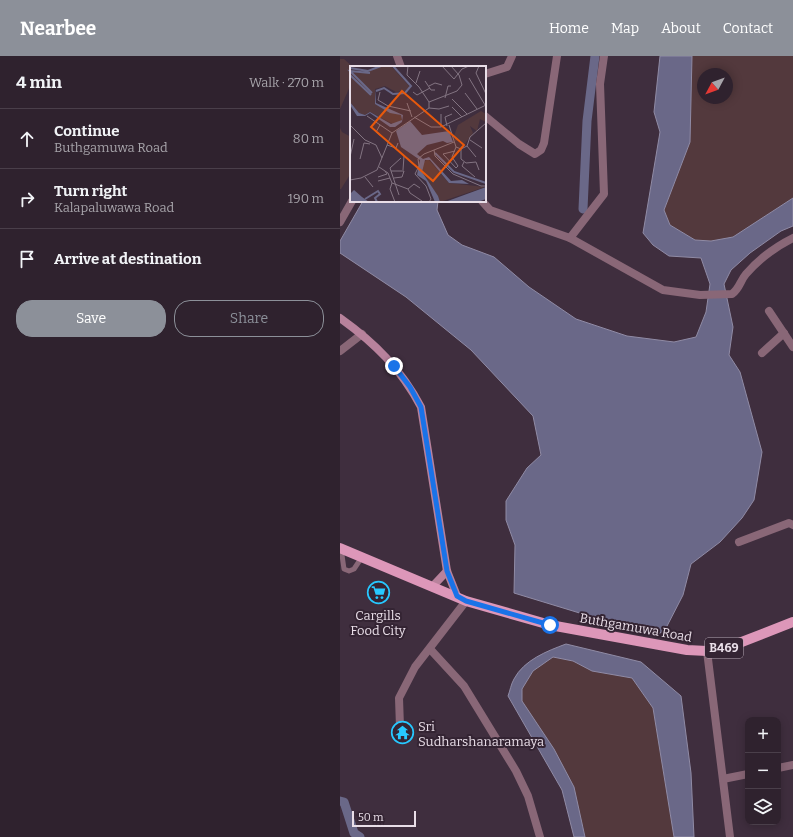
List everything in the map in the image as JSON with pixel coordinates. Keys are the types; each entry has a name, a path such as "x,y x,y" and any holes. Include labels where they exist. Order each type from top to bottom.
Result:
{"main road":[{"name":"Buthgamuwa Road","path":"341,548 466,601 550,625 687,650 720,650 793,622"}],"street":[{"path":"397,56 400,66"},
{"path":"486,74 507,67 512,56"},
{"path":"486,117 519,144 535,154 541,150 544,143 557,56"},
{"path":"570,238 604,194 600,84 604,56"},
{"path":"340,222 351,202"},
{"path":"483,202 490,210 570,238 663,290 700,295 732,294 738,289 745,276 762,258 778,246 793,238"},
{"path":"769,311 793,347"},
{"path":"340,318 362,334 394,366 410,387 421,407 447,571 457,596"},
{"path":"762,354 784,333"},
{"path":"340,351 362,334"},
{"path":"739,542 789,523 793,525"},
{"path":"432,587 447,571"},
{"path":"400,727 399,698 415,667 466,601"},
{"path":"430,649 464,686 516,771 528,796 540,837"},
{"path":"707,651 730,837"},
{"path":"781,767 793,765"},
{"path":"723,779 745,775"}],"lane":[{"path":"341,548 344,569 349,571 354,569 362,557"}],"shaded area":[{"path":"692,56 793,56 793,198 733,237 711,241 695,240 670,225 664,210 690,142"},
{"path":"340,59 344,59 352,66 350,66 350,86 340,109"},
{"path":"340,128 342,132 350,136 350,175 340,189"},
{"path":"553,657 573,661 592,671 632,678 653,708 674,837 585,837 583,826 522,701 522,689 533,671"}],"water":[{"path":"660,56 692,56 690,142 664,210 670,225 695,240 711,241 733,237 793,198 793,226 781,231 750,253 731,270 724,284 733,327 729,355 740,372 762,452 754,500 742,518 720,542 691,564 683,595 665,630 655,636 514,593 515,545 506,520 506,501 527,468 541,455 533,416 471,350 406,297 340,253 340,241 362,202 438,202 437,210 448,235 462,245 494,257 529,287 576,319 627,336 674,342 696,337 706,312 710,284 701,258 669,256 653,245 643,233 660,132 654,112"},
{"path":"566,644 641,662 681,696 691,773 694,837 674,837 653,708 632,678 592,671 573,661 553,657 533,671 522,689 522,701 554,749 574,787 585,837 574,837 562,790 508,696 514,679 524,666 544,653"}],"waterway":[{"path":"583,209 587,121 595,56"},
{"path":"340,801 344,802 354,833 360,837"}],"place":[{"name":"Cargills Food City","path":"378,593"},
{"name":"Sri Sudharshanaramaya","path":"403,733"}],"route":[{"path":"394,366 410,387 421,407 447,571 457,596 466,601 550,625"}]}
